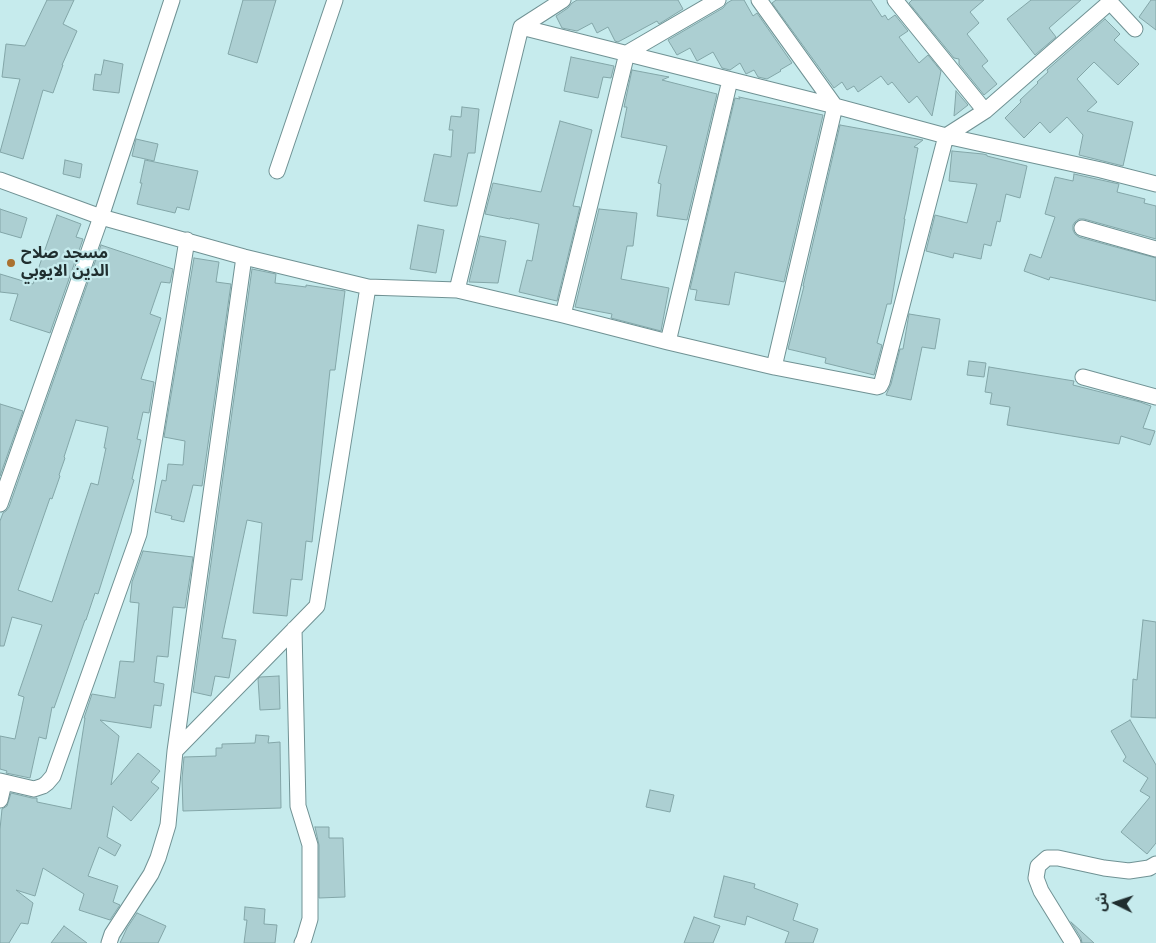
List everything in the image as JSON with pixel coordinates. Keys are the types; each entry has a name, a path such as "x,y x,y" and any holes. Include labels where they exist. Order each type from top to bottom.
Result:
{"street":[{"path":"1,496 101,217 172,0"},
{"path":"277,171 335,0"},
{"path":"457,290 521,27 563,0"},
{"path":"563,315 627,53 718,0"},
{"path":"759,0 835,106 774,367"},
{"path":"899,1 985,111"},
{"path":"0,180 101,217 244,257 368,287 457,290 774,367 874,387 880,386 882,382 946,136 985,111 1109,1 1135,29"},
{"path":"521,27 946,136 1156,184"},
{"path":"668,342 730,80"},
{"path":"1082,228 1156,249"},
{"path":"0,800 2,782 29,788 39,788 53,776 140,534 187,240"},
{"path":"109,943 112,934 151,874 168,825 175,751 244,257"},
{"path":"175,751 317,606 368,287"},
{"path":"1082,377 1156,397"},
{"path":"294,629 298,806 310,844 310,919 302,943"},
{"path":"1073,943 1041,891 1036,878 1038,866 1047,858 1058,858 1104,868 1129,871 1149,868 1156,864"}],"building":[{"path":"47,0 74,0 63,24 77,31 62,65 53,93 43,90 23,159 0,152 20,79 2,77 6,44 25,46"},
{"path":"243,0 276,0 257,63 228,54"},
{"path":"577,0 678,0 683,9 659,24 657,21 618,42 615,41 608,27 597,33 592,23 577,31 562,28 556,16"},
{"path":"732,0 744,0 753,16 757,13 792,63 767,79 758,77 754,70 746,74 740,63 730,70 722,68 713,52 697,61 690,48 677,55 668,40 723,8"},
{"path":"776,0 871,0 882,17 885,15 888,20 895,15 908,31 899,37 919,63 928,55 941,71 932,116 917,96 909,103 892,82 888,85 881,76 858,92 854,86 847,90 842,82 834,88 772,3"},
{"path":"912,0 984,0 970,12 979,23 967,34 988,61 982,66 997,84 984,95 959,64 959,59 954,58 909,3"},
{"path":"1031,0 1081,0 1049,28 1056,37 1035,55 1007,19"},
{"path":"1151,0 1156,0 1156,30 1139,17"},
{"path":"1105,19 1120,34 1114,40 1139,64 1118,85 1094,62 1077,79 1097,102 1087,111 1133,122 1123,166 1079,155 1083,135 1067,117 1050,133 1040,122 1024,138 1005,118 1048,72 1047,70"},
{"path":"571,57 614,66 611,78 603,77 598,98 564,91"},
{"path":"104,60 123,64 119,93 93,90 95,74 101,75"},
{"path":"632,70 669,77 662,80 717,94 687,220 657,216 661,184 658,183 667,146 621,137 627,107 624,107"},
{"path":"956,91 968,105 954,116"},
{"path":"739,97 823,115 784,282 735,272 729,305 695,300 697,290 690,289 735,98 740,99"},
{"path":"462,107 479,109 475,153 468,153 457,206 424,201 434,154 451,157 453,130 449,130 451,116 461,117"},
{"path":"560,121 592,130 573,206 580,207 557,301 519,292 527,260 532,261 539,224 485,214 493,183 541,192"},
{"path":"840,125 923,140 914,147 918,148 904,219 891,304 887,304 877,343 882,345 874,375 825,363 826,358 788,349"},
{"path":"136,139 158,144 154,161 132,156"},
{"path":"952,151 983,154 1027,166 1020,198 1006,194 1000,222 997,221 991,246 984,244 981,259 954,253 953,258 926,251 935,215 967,223 977,184 949,181"},
{"path":"65,160 82,164 80,178 63,174"},
{"path":"145,160 198,171 189,210 177,207 175,213 137,204"},
{"path":"1074,174 1119,184 1117,192 1145,199 1144,203 1156,206 1156,239 1084,219 1079,219 1075,222 1073,230 1079,237 1156,258 1156,301 1050,277 1049,280 1024,271 1030,254 1041,258 1055,217 1045,214 1055,177 1073,181"},
{"path":"0,209 27,218 21,238 0,232"},
{"path":"599,209 637,213 633,246 627,246 621,279 669,288 661,331 611,318 612,314 575,307"},
{"path":"57,215 81,224 76,237 83,239 50,333 10,320 18,294 0,292 0,274 33,284"},
{"path":"418,225 444,230 436,273 410,269"},
{"path":"480,236 506,241 498,283 469,282"},
{"path":"101,245 173,269 170,283 161,282 150,314 161,318 141,379 154,382 149,413 143,412 137,439 141,440 132,479 134,480 98,594 95,593 54,708 52,707 46,739 39,737 30,778 6,773 7,771 0,769 0,736 15,739 24,697 18,695 42,625 12,617 4,646 0,646 0,521 3,513 9,507","holes":["76,420 108,427 104,448 106,448 98,485 91,483 52,602 18,590 50,498 52,499 60,476"]},
{"path":"194,258 219,262 216,282 231,284 202,486 193,485 184,522 171,519 172,516 155,512 162,480 166,481 168,464 183,465 185,441 164,437"},
{"path":"252,269 276,274 275,283 306,287 306,285 345,291 335,370 330,370 312,542 306,541 302,580 291,579 287,616 253,613 262,523 247,520 222,638 236,640 229,678 215,676 211,696 193,692"},
{"path":"909,314 940,319 935,349 922,347 911,400 886,395 891,384 900,349 903,349"},
{"path":"969,361 986,363 984,377 967,375"},
{"path":"989,367 1074,381 1073,385 1151,406 1143,428 1155,431 1150,445 1121,436 1119,444 1007,425 1010,407 990,404 992,393 985,392"},
{"path":"0,404 23,411 0,476"},
{"path":"143,551 193,557 185,608 173,607 168,657 157,656 154,682 164,684 161,706 154,705 151,728 100,720 119,736 111,785 138,753 160,771 151,782 159,788 131,821 113,806 107,837 121,845 115,856 99,847 88,876 118,886 113,902 120,905 110,920 79,910 84,894 43,868 35,896 16,890 33,903 28,924 21,923 9,943 0,943 0,829 2,809 7,806 11,793 37,798 37,802 71,809 84,718 92,694 115,698 120,661 134,662 139,603 130,602 132,582"},
{"path":"1143,620 1156,622 1156,718 1131,717 1133,679 1137,680"},
{"path":"279,676 280,709 260,710 258,679 260,677"},
{"path":"1130,720 1156,765 1156,843 1147,854 1121,832 1150,797 1140,791 1148,778 1123,761 1126,757 1111,731"},
{"path":"256,735 269,736 268,743 280,742 281,808 183,811 182,779 184,757 216,756 216,748 222,748 222,744 255,743"},
{"path":"650,790 674,795 670,812 646,807"},
{"path":"315,827 329,827 329,838 343,838 345,897 319,898 319,845"},
{"path":"724,876 755,884 754,888 798,904 793,920 818,929 813,943 785,943 789,932 747,916 745,925 714,917"},
{"path":"245,907 265,909 264,924 277,925 275,943 244,943 247,920 244,920"},
{"path":"137,913 166,926 158,943 120,943"},
{"path":"694,917 720,926 713,943 684,943"},
{"path":"1071,922 1094,943 1082,943"},
{"path":"64,926 87,943 51,943"}],"place":[{"name":"مسجد صلاح الدين الايوبي","path":"11,263"}]}
